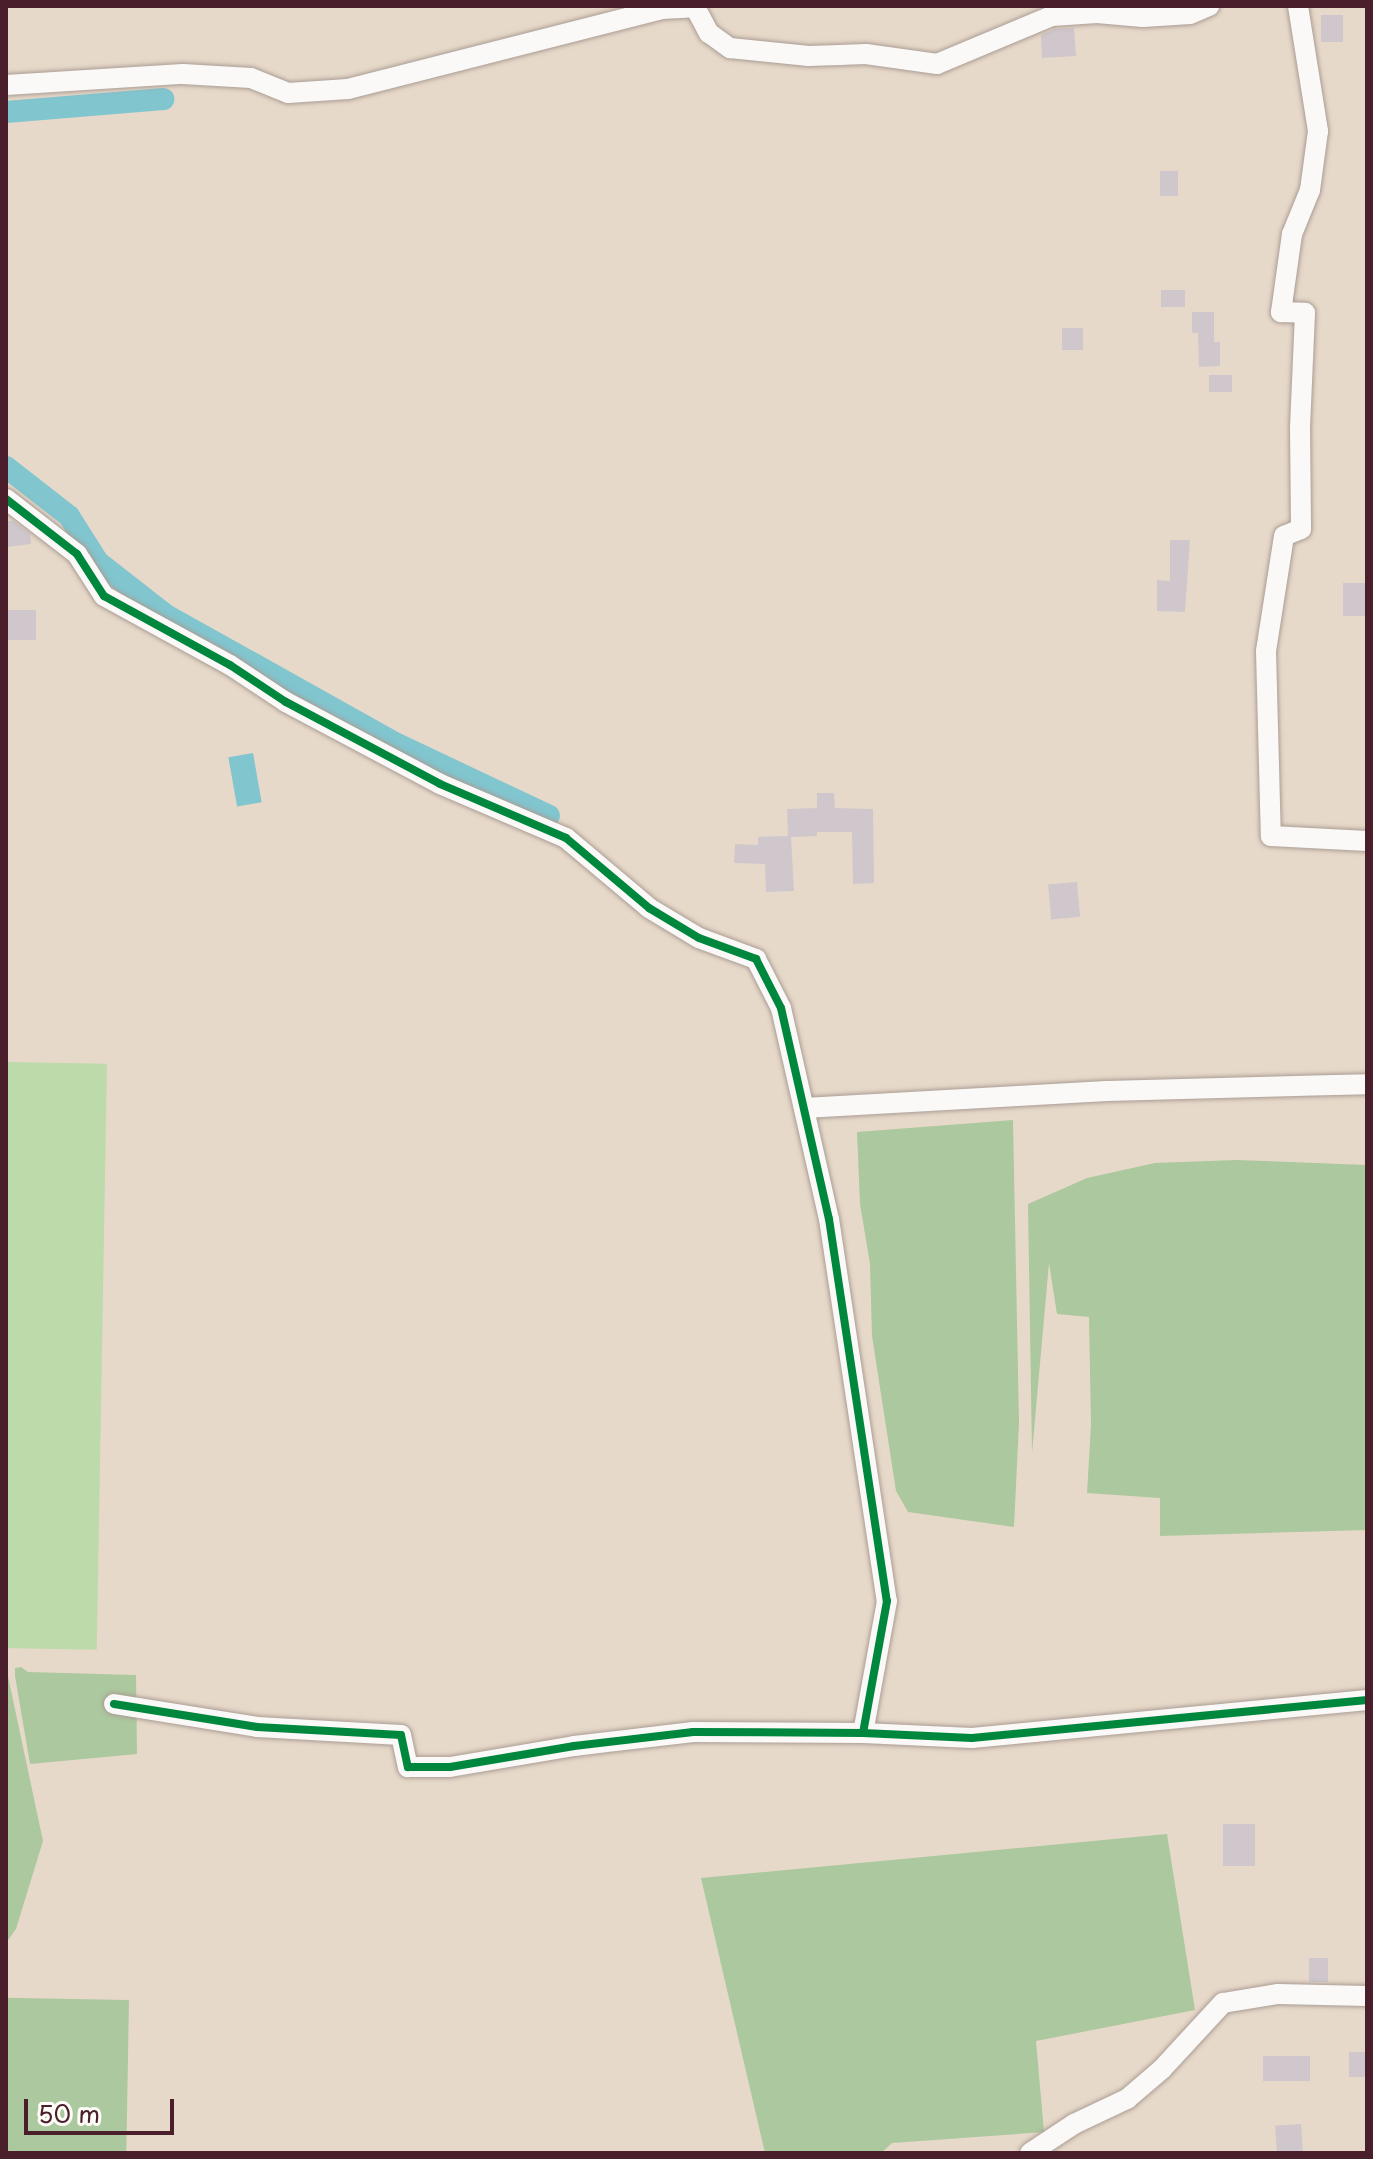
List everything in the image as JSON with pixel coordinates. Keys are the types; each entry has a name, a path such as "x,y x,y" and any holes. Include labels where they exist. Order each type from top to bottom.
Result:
{"street":[{"path":"6,85 183,74 251,78 288,93 348,89 661,9 694,7 709,33 730,48 809,56 866,54 937,64 1052,16 1097,13 1143,17 1190,14 1209,6"},
{"path":"1298,6 1318,131 1310,190 1292,234 1281,312 1305,313 1300,428 1301,529 1284,536 1266,651 1271,836 1367,841"},
{"path":"6,499 77,554 104,596 230,665 286,702 440,784 566,838 649,908 699,938 756,959 781,1008 829,1219 887,1601 863,1733"},
{"path":"804,1108 1092,1092 1367,1084"},
{"path":"114,1704 257,1727 401,1735 408,1767 450,1767 574,1746 693,1732 863,1733 972,1738 1367,1700"},
{"path":"1030,2153 1074,2124 1127,2099 1162,2069 1223,2003 1278,1994 1367,1996"}],"green space":[{"path":"6,1062 107,1064 97,1650 6,1648"},
{"path":"1013,1120 1019,1423 1014,1527 908,1512 896,1491 872,1336 870,1264 860,1204 857,1132"},
{"path":"1236,1160 1367,1165 1367,1530 1160,1536 1160,1498 1087,1493 1091,1425 1089,1317 1057,1314 1049,1263 1032,1453 1028,1204 1087,1178 1155,1163"},
{"path":"6,1667 43,1841 16,1929 6,1943"},
{"path":"21,1667 28,1672 136,1675 137,1754 30,1764 15,1676 15,1668"},
{"path":"1167,1834 1195,2010 1036,2041 1044,2132 892,2143 881,2153 765,2153 701,1878"},
{"path":"6,1998 129,2000 126,2153 6,2151"}],"water":[{"path":"253,753 262,802 237,807 228,757"}],"building":[{"path":"1321,15 1343,15 1343,42 1321,42"},
{"path":"1074,28 1076,56 1042,58 1041,35 1055,29"},
{"path":"1160,171 1178,171 1178,196 1160,196"},
{"path":"1161,290 1185,290 1185,307 1161,307"},
{"path":"1192,312 1214,312 1214,342 1220,342 1220,366 1199,367 1198,333 1192,333"},
{"path":"1062,328 1083,328 1083,350 1062,350"},
{"path":"1209,375 1232,375 1232,392 1209,392"},
{"path":"6,521 13,521 30,534 31,544 6,547"},
{"path":"1170,540 1190,540 1185,612 1157,611 1157,580 1170,581"},
{"path":"1343,583 1367,583 1367,616 1343,616"},
{"path":"6,610 36,610 36,640 6,640"},
{"path":"817,793 834,793 835,808 873,809 874,883 853,884 852,832 817,832 817,836 791,837 794,891 766,892 765,864 734,863 735,844 758,845 758,837 788,836 787,809 817,808"},
{"path":"1077,882 1080,917 1051,919 1048,885"},
{"path":"1223,1824 1255,1824 1255,1866 1223,1866"},
{"path":"1309,1958 1328,1958 1328,1982 1309,1982"},
{"path":"1349,2052 1367,2052 1367,2077 1349,2077"},
{"path":"1263,2056 1310,2056 1310,2081 1263,2081"},
{"path":"1301,2124 1303,2153 1277,2153 1275,2126"}],"waterway":[{"path":"6,112 163,99"},
{"path":"6,467 69,516 98,562 166,615 397,744 549,816"}],"cycle path":[{"path":"6,499 77,554 104,596 230,665 286,702 440,784 566,838 649,908 699,938 756,959 781,1008 829,1219 887,1601 863,1733"},
{"path":"114,1704 257,1727 401,1735 408,1767 450,1767 574,1746 693,1732 863,1733 972,1738 1367,1700"}]}
